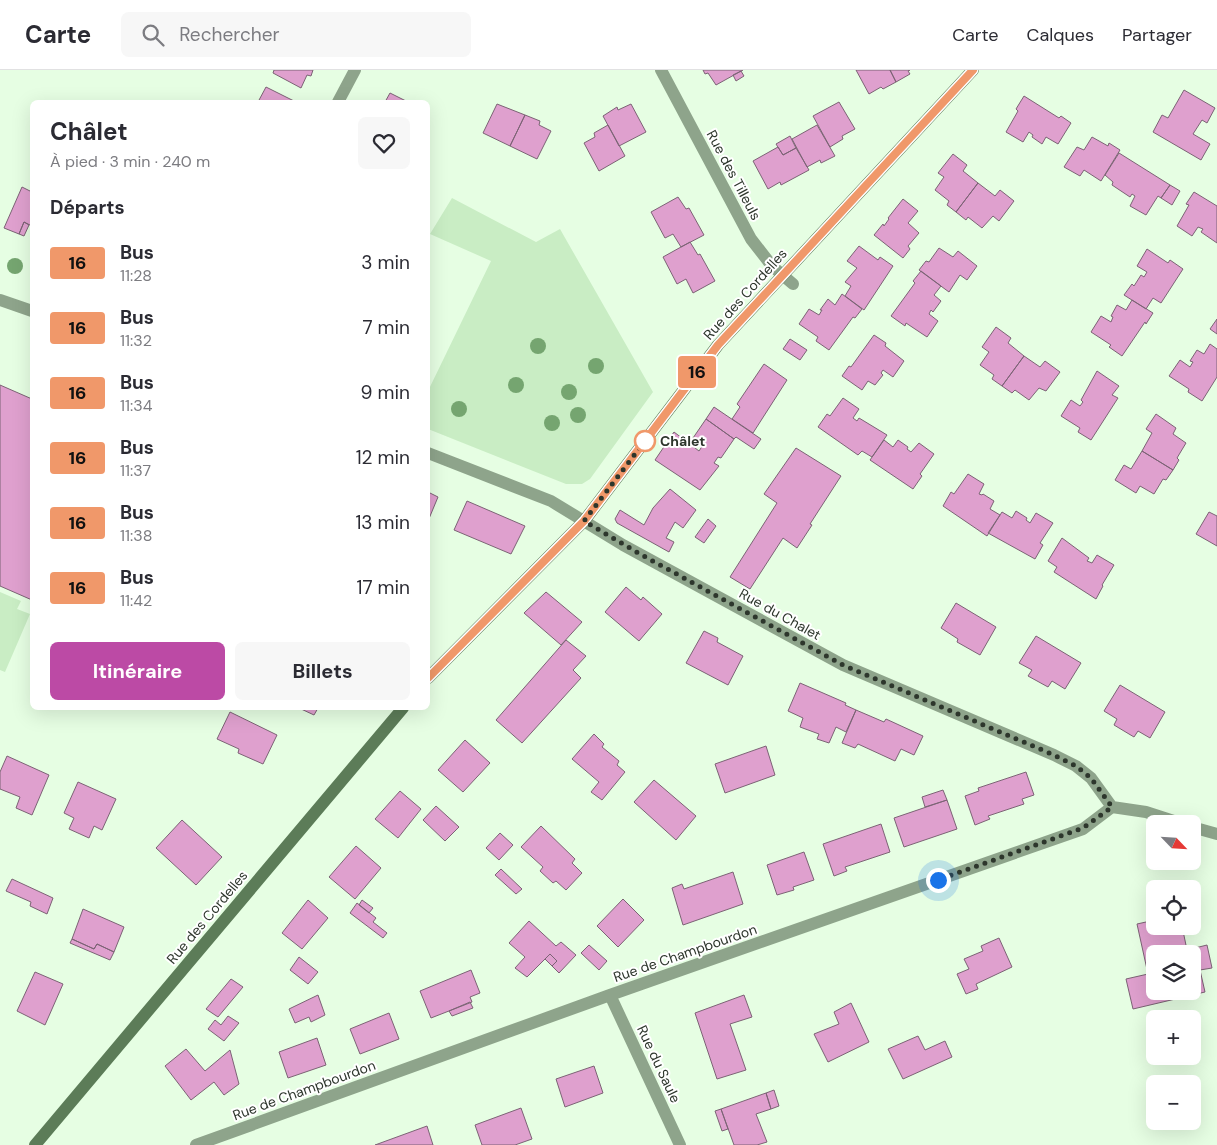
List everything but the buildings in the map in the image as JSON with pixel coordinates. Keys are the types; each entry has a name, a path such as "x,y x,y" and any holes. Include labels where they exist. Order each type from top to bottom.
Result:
{"street":[{"path":"339,100 355,70"},
{"name":"Rue des Tilleuls","path":"661,70 751,239 782,276 793,284"},
{"name":"Rue des Cordelles","path":"430,676 584,521 718,345 973,70"},
{"path":"0,300 30,310"},
{"name":"Rue du Chalet","path":"430,454 552,501 640,554 843,665 1076,766 1091,778 1112,807"},
{"name":"Rue des Cordelles","path":"35,1145 401,710"},
{"path":"1112,807 1155,815"},
{"name":"Rue de Champbourdon","path":"196,1145 610,995 1083,828 1112,807"},
{"path":"1201,830 1217,834"},
{"name":"Rue du Saule","path":"610,995 680,1145"}],"green space":[{"path":"452,198 536,242 560,229 653,392 590,479 582,484 566,484 430,430 430,387 491,261 430,234"},
{"path":"0,592 21,601 17,609 30,614 5,672 0,670"}],"bus line":[{"name":"16","path":"430,675 584,521 718,345 973,70"}],"place":[{"name":"Châlet","path":"645,441"}],"route":[{"path":"645,441 584,521 622,545 843,665 1076,766 1091,778 1112,807 1083,828 938,880"}]}
